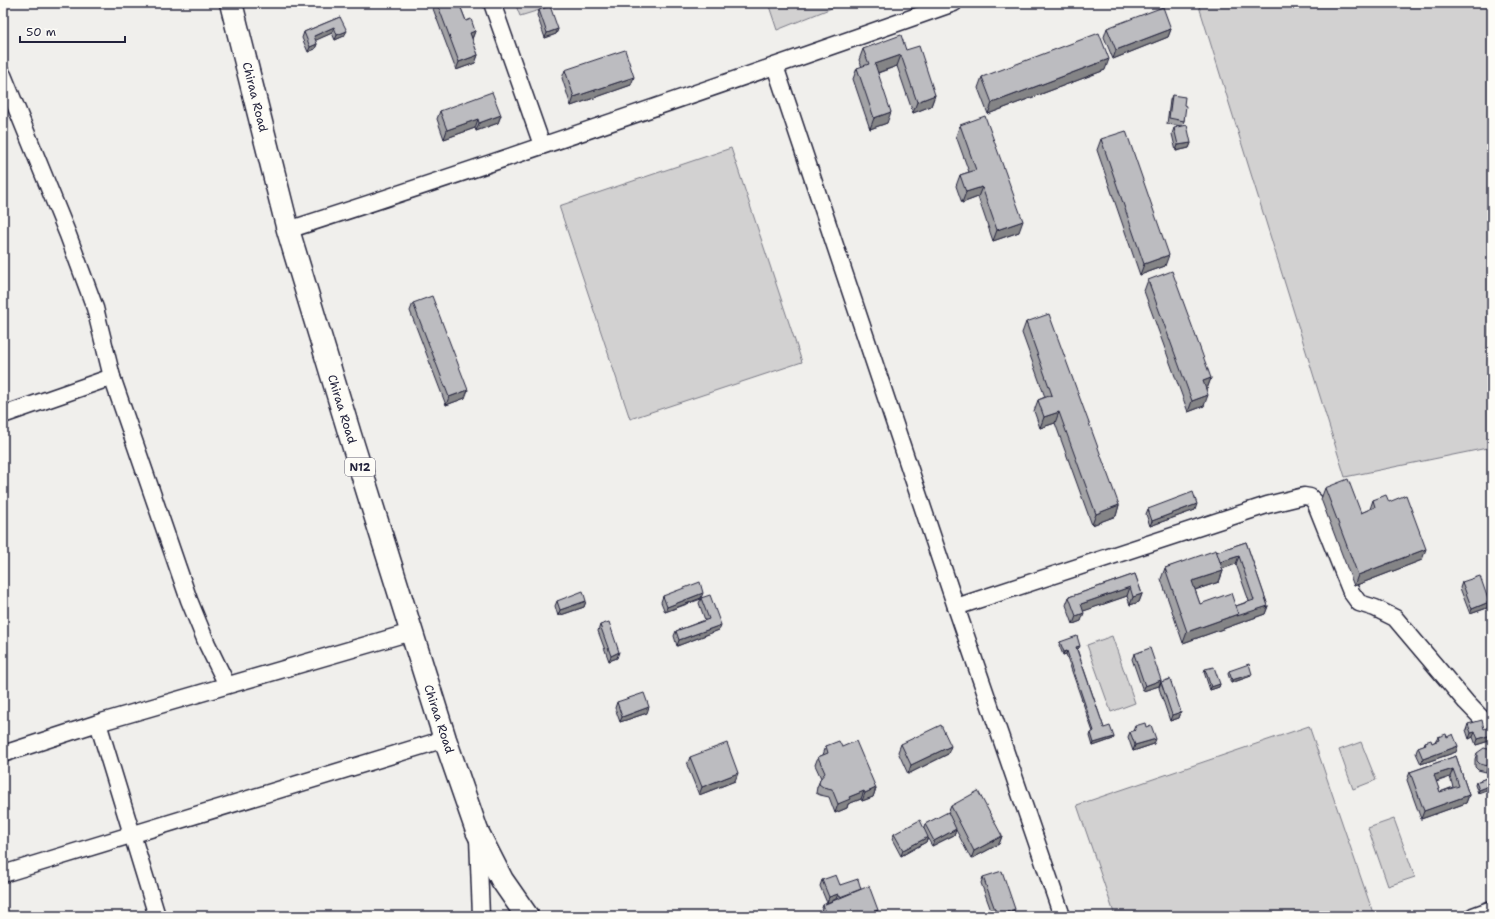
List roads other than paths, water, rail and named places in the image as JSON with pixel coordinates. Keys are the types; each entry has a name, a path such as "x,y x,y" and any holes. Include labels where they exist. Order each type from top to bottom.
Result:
{"highway":[{"name":"Chiraa Road","path":"231,3 288,230 445,738 477,831 502,880 527,916"}],"street":[{"path":"492,3 542,145"},
{"path":"288,230 414,190 954,3"},
{"path":"775,66 956,607 1062,916"},
{"path":"3,75 68,236 95,308 112,376 189,600 207,644 227,685"},
{"path":"3,415 112,376"},
{"path":"956,607 1267,505 1304,496 1310,497 1315,502 1351,592 1359,603 1375,608 1395,618 1466,702 1492,729"},
{"path":"3,754 98,723 411,632"},
{"path":"98,723 157,916"},
{"path":"3,874 445,738"},
{"path":"477,831 481,916"},
{"path":"1473,916 1492,909"}]}
